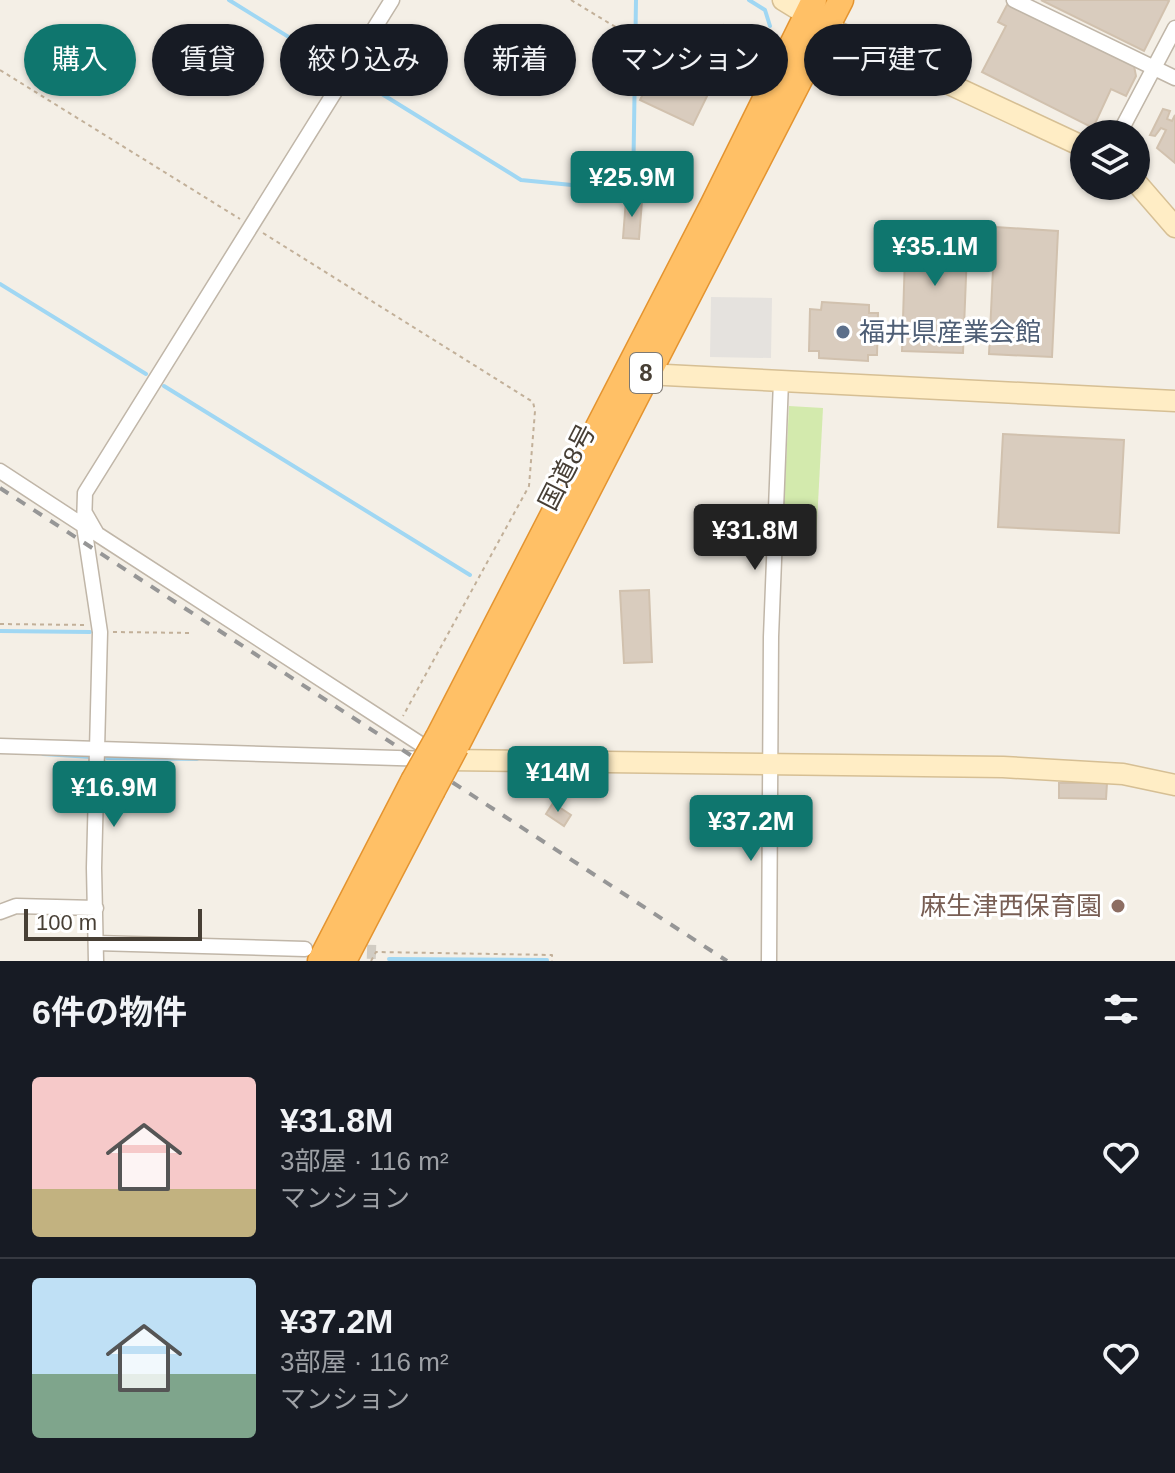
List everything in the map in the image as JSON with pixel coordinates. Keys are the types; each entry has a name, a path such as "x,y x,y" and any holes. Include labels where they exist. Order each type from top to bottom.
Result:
{"highway":[{"name":"国道8号","path":"447,748 713,204 816,14 841,0"},
{"name":"国道8号","path":"312,955 447,748 646,374 816,14"},
{"name":"国道8号","path":"344,961 422,786"}],"street":[{"path":"96,961 99,628 84,519 85,493 392,0"},
{"path":"783,0 1070,140"},
{"path":"1014,0 1175,78"},
{"path":"1126,120 1175,28"},
{"path":"1150,196 1173,219"},
{"path":"646,374 1175,401"},
{"path":"769,961 770,765 781,381"},
{"path":"0,471 84,519 97,534 397,728 447,748"},
{"path":"0,746 98,752 447,748 770,765 1003,767 1123,774 1175,785"},
{"path":"0,912 16,906 96,908"},
{"path":"96,943 312,955"}],"path":[{"path":"571,0 611,24"},
{"path":"0,70 533,402 529,486 397,728"},
{"path":"0,624 193,633"},
{"path":"371,961 376,952 552,955 552,961"}],"green space":[{"path":"789,406 823,408 816,542 782,540"}],"shaded area":[{"path":"711,297 772,298 771,358 710,357"}],"building":[{"path":"1041,0 1167,0 1169,1 1144,51"},
{"path":"1008,3 1134,66 1136,76 1126,96 1111,89 1097,120 1077,120 982,72 1006,26 998,22"},
{"path":"642,96 707,96 693,125 640,100"},
{"path":"1163,109 1170,111 1167,119 1172,121 1175,115 1175,163 1157,148 1166,130 1161,128 1155,136 1150,135"},
{"path":"626,199 642,201 639,239 623,238"},
{"path":"906,223 968,226 963,353 902,351"},
{"path":"995,227 1058,231 1052,357 989,354"},
{"name":"福井県産業会館","path":"822,302 869,305 869,313 878,313 877,355 868,355 868,361 819,358 819,351 809,351 810,309 821,310"},
{"path":"1003,434 1124,440 1119,533 998,527"},
{"path":"649,590 652,662 624,663 620,591"},
{"path":"1059,783 1107,783 1106,799 1059,798"},
{"path":"553,803 571,815 564,826 546,814"}],"waterway":[{"path":"229,0 280,32"},
{"path":"385,96 521,180 633,191 636,0"},
{"path":"749,0 765,10 769,24"},
{"path":"0,284 146,374"},
{"path":"164,386 470,575"},
{"path":"0,631 90,632"},
{"path":"43,754 92,757"},
{"path":"107,758 197,759"},
{"path":"389,959 547,960"}],"tunnel":[{"path":"346,951 376,952"}],"railway":[{"path":"0,488 727,961"}],"place":[{"name":"福井県産業会館","path":"843,332"},
{"name":"麻生津西保育園","path":"1118,906"}]}
